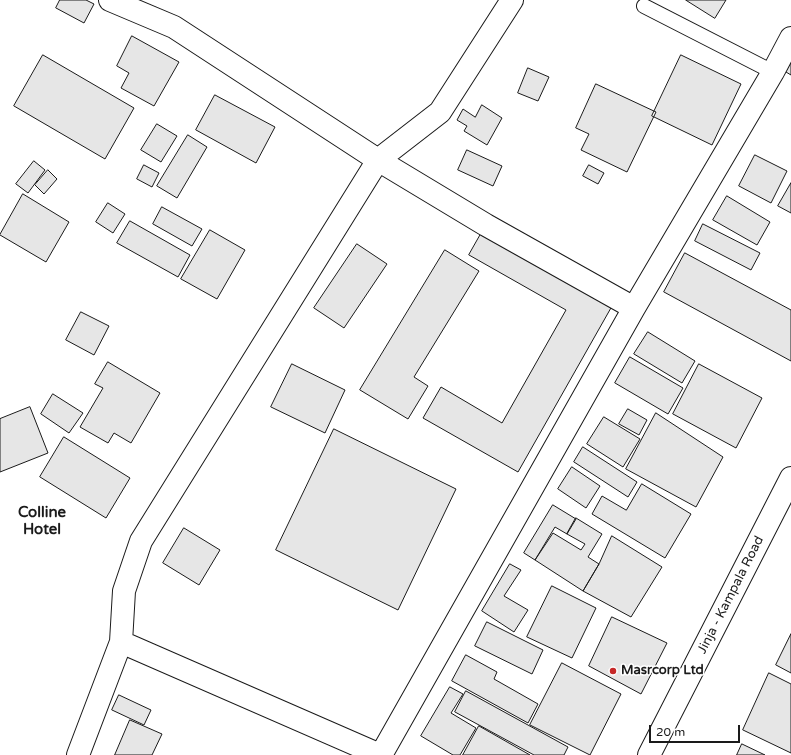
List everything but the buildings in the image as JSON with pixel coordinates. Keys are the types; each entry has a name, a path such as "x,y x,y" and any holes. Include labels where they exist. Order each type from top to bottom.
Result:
{"main road":[{"path":"110,0 174,27 378,160 486,225 634,308"},
{"path":"78,755 121,642 124,591 141,541 378,160 440,112 512,0"},
{"path":"121,642 380,755 634,308 773,72 791,38"},
{"name":"Jinja - Kampala Road","path":"649,755 791,478"}],"lane":[{"path":"644,6 773,72"}],"place":[{"name":"Masrcorp Ltd","path":"613,671"}],"district":[{"name":"Colline Hotel","path":"42,522"}]}
